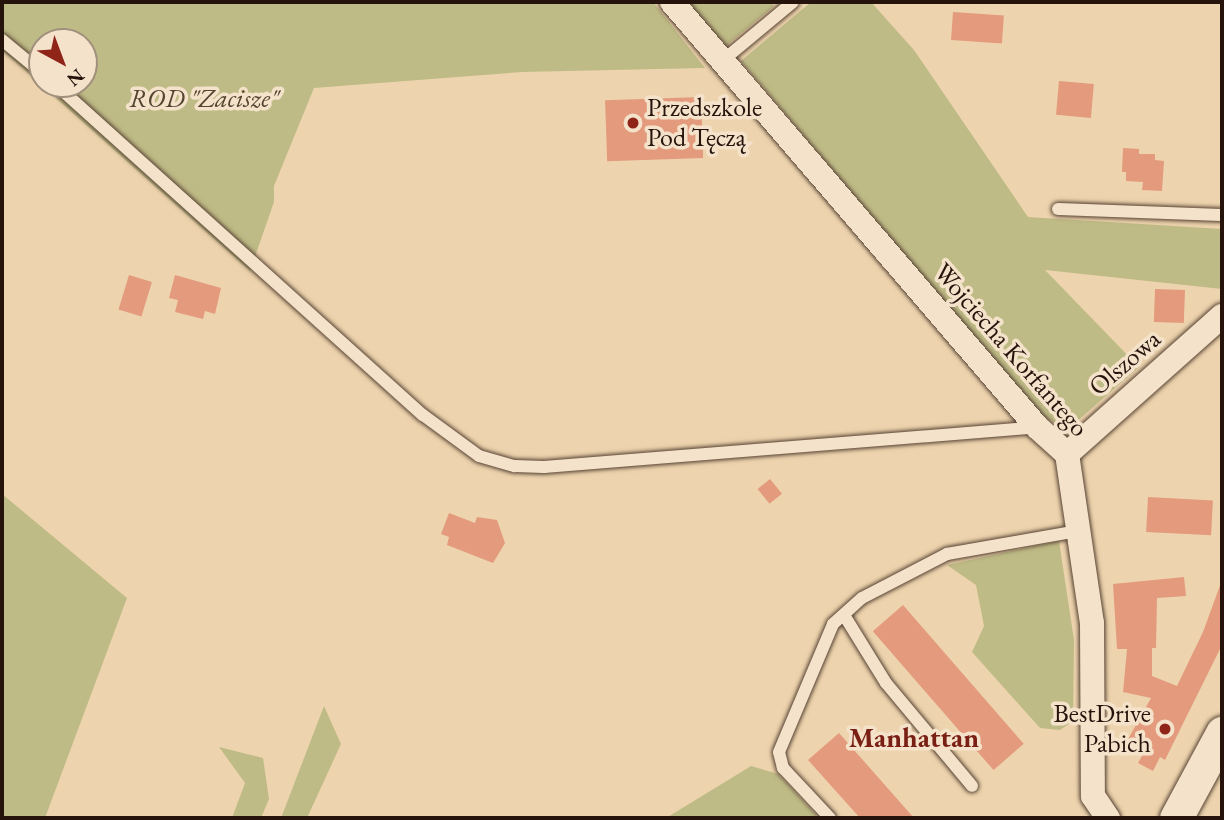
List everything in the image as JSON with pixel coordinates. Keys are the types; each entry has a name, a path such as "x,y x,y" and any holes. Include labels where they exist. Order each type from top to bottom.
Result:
{"main road":[{"path":"1176,818 1222,733"}],"street":[{"name":"Wojciecha Korfantego","path":"673,2 1037,427 1067,454 1092,623 1093,796 1108,818"},
{"name":"Olszowa","path":"1067,454 1222,316"}],"lane":[{"path":"722,61 793,2"},
{"path":"2,40 28,62"},
{"path":"71,98 423,415 479,456 514,466 544,467 1037,427"},
{"path":"1058,209 1222,215"},
{"path":"830,818 783,768 779,752 833,624 862,598 947,555 1077,531"},
{"path":"844,615 886,683 972,786"}],"green space":[{"name":"ROD \"Zacisze\"","path":"2,2 653,2 705,68 522,72 314,88 274,186 274,202 250,271 56,98 98,98 98,28 28,28 28,73 2,50"},
{"path":"685,2 771,2 774,6 723,48"},
{"path":"811,2 871,2 914,50 1028,217 1222,229 1222,289 1045,270 1139,367 1067,430 1037,413 741,61"},
{"path":"2,494 127,598 45,818 2,818"},
{"path":"1059,541 1074,640 1073,721 1060,730 1040,728 972,652 984,626 976,585 947,565"},
{"path":"324,706 341,744 307,818 281,818"},
{"path":"219,747 263,758 269,799 261,818 232,818 245,783"},
{"path":"751,766 778,774 819,818 666,818"}],"building":[{"path":"953,12 1004,16 1002,43 951,40"},
{"path":"1059,81 1094,84 1091,118 1056,115"},
{"name":"Przedszkole Pod Tęczą","path":"701,97 703,158 607,161 605,100"},
{"path":"1123,148 1139,149 1139,154 1155,154 1155,160 1164,161 1162,191 1142,190 1143,182 1126,181 1126,172 1122,172"},
{"path":"129,275 152,282 141,316 118,309"},
{"path":"175,275 221,288 215,314 205,311 203,319 175,312 178,300 169,298"},
{"path":"1155,289 1185,290 1184,323 1154,322"},
{"path":"770,479 782,494 770,504 758,489"},
{"path":"1148,497 1213,500 1211,535 1146,532"},
{"path":"449,513 475,523 477,517 497,520 505,543 493,563 447,545 449,537 441,534"},
{"path":"1184,577 1186,596 1157,598 1156,648 1152,648 1152,676 1177,686 1203,632 1222,580 1222,645 1165,760 1160,757 1153,771 1138,763 1146,749 1127,741 1151,698 1123,692 1127,649 1117,649 1113,584"},
{"path":"903,605 1024,744 994,770 873,631"},
{"path":"839,733 914,818 860,818 808,760"}],"place":[{"name":"Przedszkole Pod Tęczą","path":"633,123"},
{"name":"BestDrive Pabich","path":"1165,729"}],"district":[{"name":"Manhattan","path":"914,737"}]}
